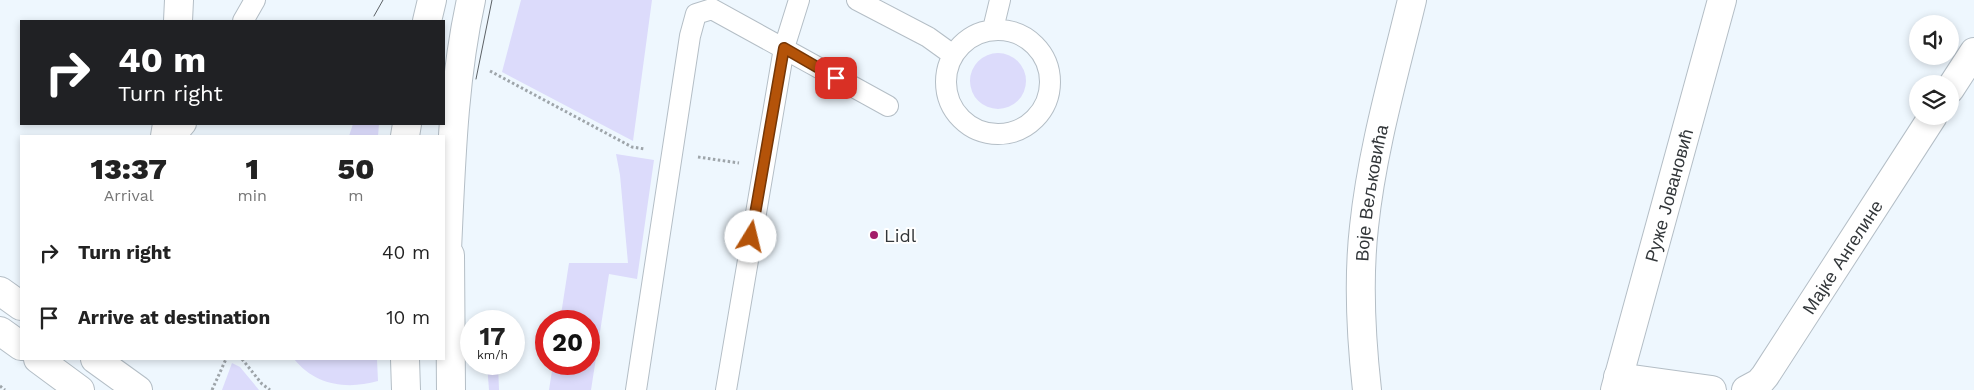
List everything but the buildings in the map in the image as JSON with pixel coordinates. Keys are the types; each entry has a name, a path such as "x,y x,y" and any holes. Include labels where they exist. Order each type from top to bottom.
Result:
{"street":[{"path":"178,20 179,0"},
{"path":"427,20 432,0"},
{"path":"452,390 450,255 447,250 450,181 456,92 471,0"},
{"name":"Воје Вељковића","path":"1367,390 1362,316 1364,227 1383,123 1412,0"},
{"name":"Руже Јовановић","path":"1617,383 1722,0"},
{"path":"1959,76 1974,52"},
{"name":"Мајке Ангелине","path":"1746,390 1759,383 1766,376 1927,125"},
{"path":"0,291 20,305"},
{"path":"0,331 20,345"},
{"path":"96,360 138,390"},
{"path":"404,360 406,390"},
{"path":"50,362 80,390"},
{"path":"1617,383 1712,390"}],"lane":[{"path":"244,20 255,0"},
{"path":"726,390 784,48 799,0"},
{"path":"857,0 928,38 952,55"},
{"path":"993,29 1000,0"},
{"path":"636,390 690,36 696,14 712,10 888,106"},
{"path":"993,29 1010,31 1025,36 1038,48 1046,62 1050,78 1049,94 1043,109 1026,126 1003,135 986,134 971,127 958,117 950,103 945,87 947,70 952,55 963,42 977,33 993,29"},
{"path":"177,135 185,125"}],"path":[{"path":"488,69 510,82"},
{"path":"212,390 226,360"},
{"path":"243,360 262,384 270,390"},
{"path":"0,386 5,390"}],"shaded area":[{"path":"521,0 652,0 633,141 502,72"},
{"path":"998,53 1009,55 1018,61 1024,70 1026,81 1024,92 1018,101 1009,107 998,109 987,107 978,101 972,92 970,81 972,70 978,61 987,55"},
{"path":"353,125 379,125 378,135 349,135"},
{"path":"616,154 654,160 637,279 609,274 600,332 600,310 562,310 569,263 628,263 620,175"},
{"path":"295,360 377,360 378,381 366,384 343,385 321,380 302,368"},
{"path":"232,363 240,367 259,390 222,390"},
{"path":"488,375 498,375 499,390 489,390"},
{"path":"551,375 593,375 591,390 549,390"}],"tram line":[{"path":"374,16 383,0"},
{"path":"476,79 492,0"}],"place":[{"name":"Lidl","path":"874,235"}],"route":[{"path":"751,237 784,48 836,78"}]}
